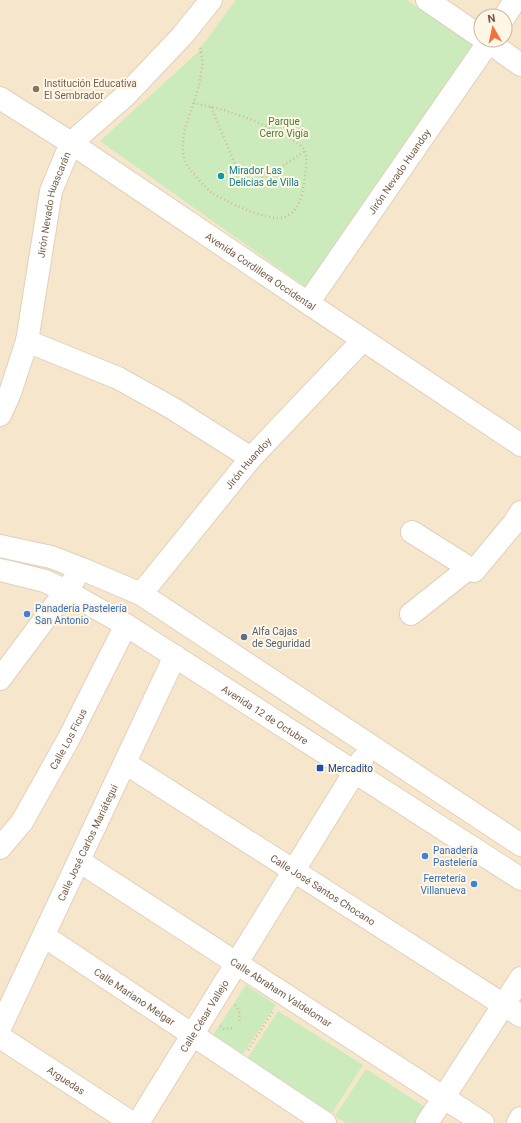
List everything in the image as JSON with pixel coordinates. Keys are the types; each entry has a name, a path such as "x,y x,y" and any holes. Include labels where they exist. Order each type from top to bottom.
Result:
{"street":[{"name":"Jirón Nevado Huascarán","path":"0,415 10,393 27,341 51,191 71,143 125,96 185,32 211,0"},
{"path":"427,0 473,31"},
{"name":"Jirón Nevado Huandoy","path":"308,304 482,48"},
{"path":"498,48 521,65"},
{"name":"Avenida Cordillera Occidental","path":"0,98 71,143 308,304 521,445"},
{"name":"Jirón Huandoy","path":"141,594 251,458 363,340"},
{"path":"27,341 118,378 172,408 251,458"},
{"path":"412,532 474,571 514,523 521,512"},
{"path":"0,546 51,557 141,594 371,746 519,838"},
{"path":"411,614 469,568"},
{"path":"0,679 82,569"},
{"name":"Avenida 12 de Octubre","path":"0,570 45,581 66,591 126,625 521,879"},
{"name":"Calle Los Ficus","path":"0,848 22,822 60,753 126,625"},
{"name":"Calle José Carlos Mariátegui","path":"0,1028 175,656"},
{"name":"Calle César Vallejo","path":"138,1123 371,746"},
{"name":"Calle José Santos Chocano","path":"125,763 512,1010"},
{"name":"Calle Abraham Valdelomar","path":"79,861 483,1123"},
{"name":"Calle Mariano Melgar","path":"44,936 325,1123"},
{"path":"427,1123 443,1098 512,1010 521,978"},
{"name":"Arguedas","path":"0,1037 132,1123"},
{"path":"518,1123 521,1118"}],"path":[{"path":"185,32 200,45 203,65 186,125 183,142 185,161 197,178 211,192 236,206 273,217 284,217 293,212 299,205 304,188 306,164 305,151 298,142 278,131 223,110 193,103"},
{"path":"210,107 238,171 245,181 253,181 262,177 305,151"},
{"path":"238,1065 284,994"},
{"path":"233,1003 240,1013 239,1022"},
{"path":"218,1025 224,1029 232,1028"}],"shaded area":[{"path":"0,0 521,0 521,1123 0,1123"}],"green space":[{"name":"Parque Cerro Vigía","path":"236,0 407,0 473,45 473,48 478,48 310,290 100,141 196,54"},
{"path":"246,985 276,1005 241,1057 211,1038"},
{"path":"278,1011 363,1065 332,1113 247,1059"},
{"path":"366,1069 425,1107 415,1123 346,1123 335,1116"}],"place":[{"name":"Institución Educativa El Sembrador","path":"36,89"},
{"name":"Mirador Las Delicias de Villa","path":"221,176"},
{"name":"Panadería Pastelería San Antonio","path":"27,614"},
{"name":"Alfa Cajas de Seguridad","path":"244,637"},
{"name":"Mercadito","path":"320,768"},
{"name":"Panadería Pastelería","path":"425,856"},
{"name":"Ferretería Villanueva","path":"474,884"}]}
